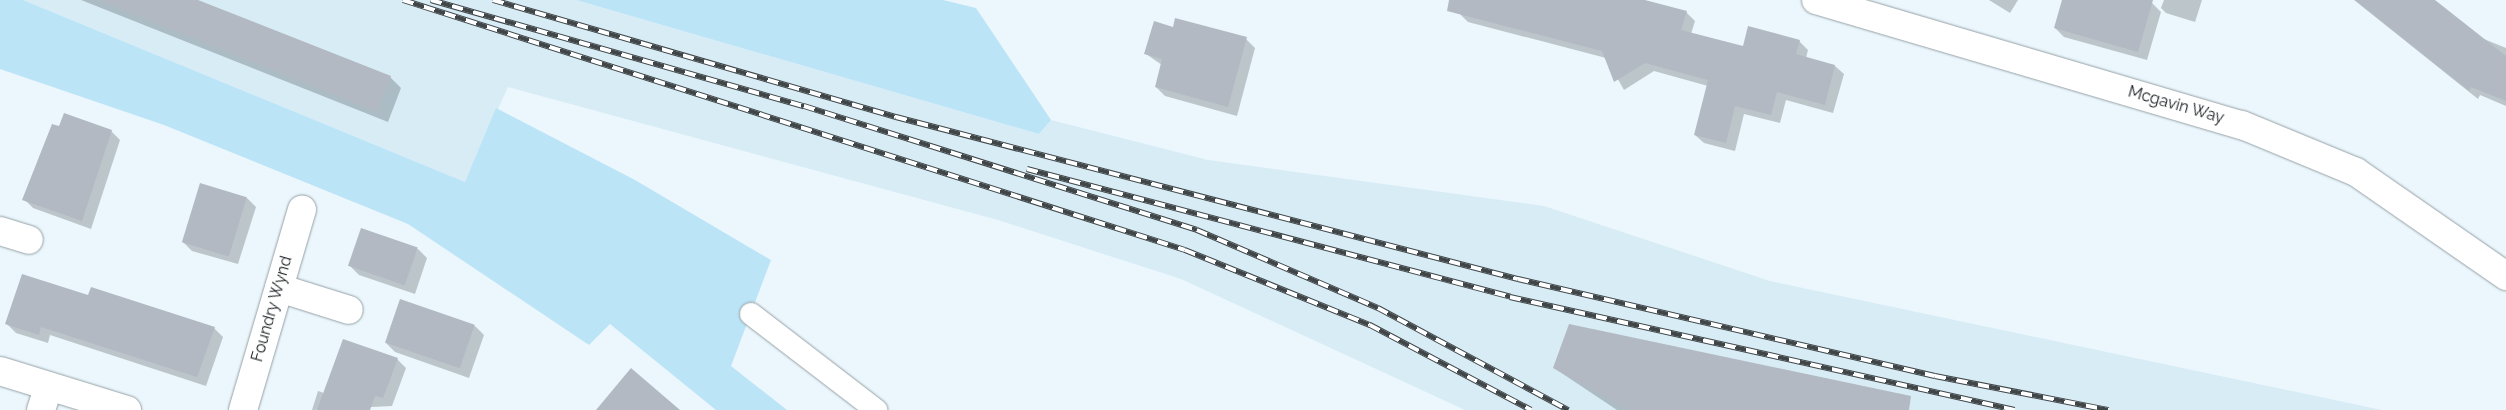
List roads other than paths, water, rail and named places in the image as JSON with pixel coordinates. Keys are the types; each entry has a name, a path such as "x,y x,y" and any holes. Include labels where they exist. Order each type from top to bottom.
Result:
{"street":[{"name":"Mcgavin Way","path":"1816,0 2242,124 2356,172 2506,276"},
{"name":"Foundry Wynd","path":"243,410 302,209"},
{"path":"0,231 29,240"},
{"path":"279,288 349,310"},
{"path":"0,371 45,398 127,410"}],"lane":[{"path":"751,314 876,410"}],"railway":[{"path":"403,0 1185,250 1370,325 1531,410"},
{"path":"431,0 804,106 1197,230 1378,308 1568,410"},
{"path":"493,0 896,117 1518,279 1935,376 2109,410"},
{"path":"1027,169 1510,297 2015,410"}]}
